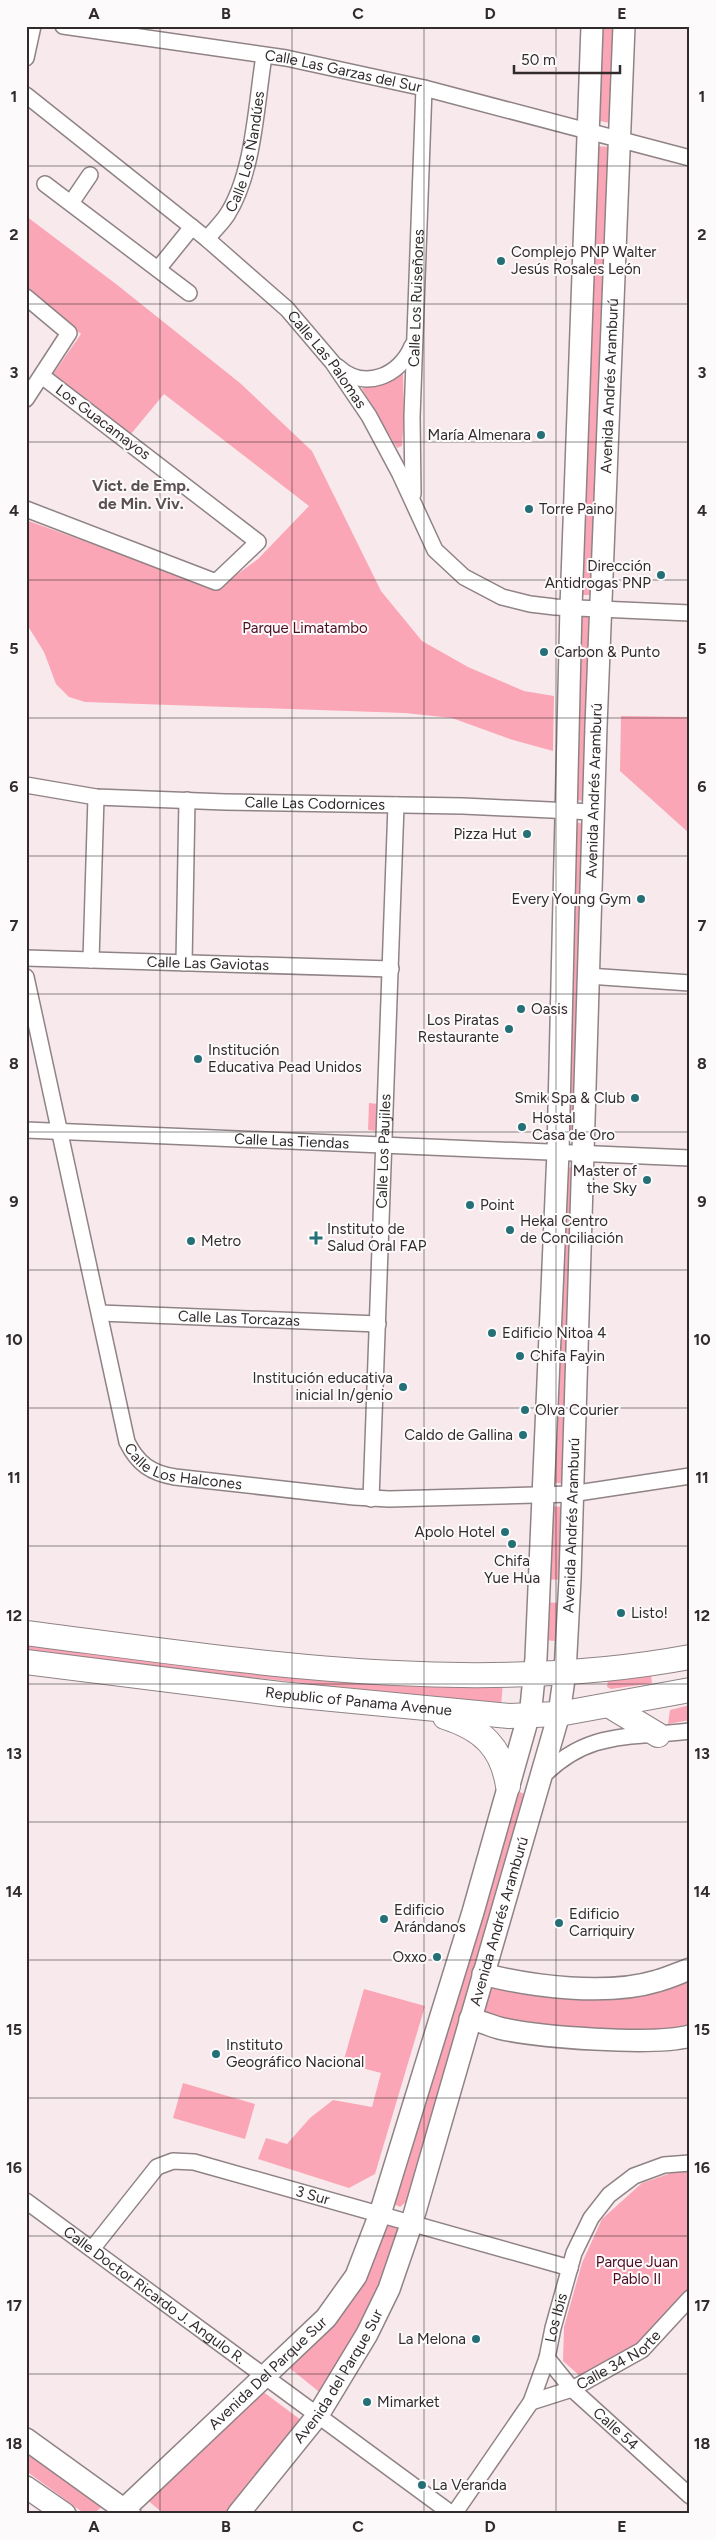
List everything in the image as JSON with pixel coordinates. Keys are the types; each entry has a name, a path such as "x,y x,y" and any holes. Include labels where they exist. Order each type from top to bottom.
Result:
{"main road":[{"name":"Avenida Andrés Aramburú","path":"380,2214 473,1912 528,1716 535,1675 558,1152 571,608 592,26"},
{"name":"Avenida Andrés Aramburú","path":"412,2222 559,1714 565,1672 593,812 618,138 624,26"},
{"path":"539,1591 569,1592"},
{"name":"Republic of Panama Avenue","path":"26,1633 343,1671 535,1675 680,1658"},
{"path":"680,1658 682,1692"},
{"name":"Republic of Panama Avenue","path":"26,1662 280,1694 419,1709 528,1716 559,1714 682,1692"},
{"path":"610,1706 658,1735"},
{"path":"419,1709 458,1722 483,1736 499,1755 510,1782"},
{"path":"510,1782 518,1771 528,1770 535,1774 539,1782"},
{"path":"483,1974 537,1985 595,1989 656,1981 690,1969"},
{"path":"470,2019 500,2028 536,2033 640,2039 690,2036"},
{"name":"Avenida Del Parque Sur","path":"124,2512 326,2318 356,2276 380,2214"},
{"name":"Avenida del Parque Sur","path":"238,2514 318,2415 378,2316 412,2222"},
{"path":"26,2438 124,2512"},
{"path":"26,2486 64,2514"}],"street":[{"path":"26,58 33,26"},
{"name":"Calle Las Garzas del Sur","path":"62,26 286,58 424,88 690,158"},
{"name":"Calle Los Ñandúes","path":"207,239 227,216 240,187 246,165 264,56"},
{"name":"Calle Los Ruiseñores","path":"414,508 411,460 424,88"},
{"name":"Calle Las Palomas","path":"26,95 207,239 287,309 334,363 384,442 435,550 464,577 502,598 530,604 571,608 690,613"},
{"path":"71,203 90,175"},
{"path":"45,184 189,293"},
{"path":"158,269 192,227"},
{"path":"26,297 68,330 69,333 26,399"},
{"path":"334,363 353,376 377,378 399,368 412,347 414,335"},
{"name":"Los Guacamayos","path":"26,509 216,582 258,542 42,376"},
{"name":"Calle Las Codornices","path":"30,783 96,797 593,812"},
{"path":"91,960 96,797"},
{"path":"184,963 187,800"},
{"name":"Calle Los Paujiles","path":"371,1498 396,805"},
{"name":"Calle Las Gaviotas","path":"26,958 391,969"},
{"path":"588,976 690,983"},
{"name":"Calle Los Halcones","path":"26,977 127,1442 134,1457 146,1468 159,1475 175,1478 371,1498 544,1496 571,1494 690,1476"},
{"name":"Calle Las Tiendas","path":"26,1130 690,1158"},
{"name":"Calle Las Torcazas","path":"100,1313 378,1324"},
{"path":"539,1782 555,1763 584,1746 609,1739 690,1731"},
{"name":"3 Sur","path":"92,2249 158,2168 173,2161 194,2162 570,2268"},
{"name":"Los Ibis","path":"453,2514 531,2402 547,2358 553,2328 570,2268 591,2218 609,2194 634,2176 664,2165 690,2163"},
{"name":"Calle Doctor Ricardo J. Angulo R.","path":"26,2201 453,2514"},
{"name":"Calle 34 Norte","path":"531,2402 572,2389 642,2350 690,2298"},
{"name":"Calle 54","path":"547,2358 572,2389 690,2496"}],"green space":[{"path":"599,26 616,26 610,123 595,120"},
{"path":"594,146 612,147 596,595 578,595"},
{"name":"Parque Limatambo","path":"26,216 116,284 240,383 312,451 381,591 422,641 468,667 524,691 554,696 553,751 513,740 452,718 405,713 85,702 69,697 56,684 44,652 26,623 26,520 217,589 258,559 309,506 164,394 131,434 53,374 81,334 26,289"},
{"path":"403,371 404,417 402,446 397,448 362,389 364,385 384,384"},
{"path":"576,615 595,618 590,801 572,800"},
{"path":"621,716 690,717 690,834 620,771"},
{"path":"571,822 590,824 580,1132 564,1130"},
{"path":"369,1103 378,1104 377,1131 368,1130"},
{"path":"561,1167 577,1168 568,1484 550,1482"},
{"path":"547,1506 567,1507 563,1580 544,1579"},
{"path":"545,1602 558,1603 556,1641 542,1640"},
{"path":"26,1642 503,1683 501,1706 26,1651"},
{"path":"651,1674 652,1683 611,1689 607,1687 608,1680"},
{"path":"690,1705 690,1720 668,1724 670,1710"},
{"path":"516,1790 528,1796 528,1801 406,2202 400,2207 392,2203"},
{"path":"690,1974 690,2025 642,2033 536,2024 483,2014 490,1986"},
{"path":"364,1989 425,2006 375,2174 349,2188 258,2159 266,2138 287,2144 310,2118 333,2100 372,2107 381,2073 343,2063"},
{"path":"183,2083 255,2104 245,2139 173,2118"},
{"name":"Parque Juan Pablo II","path":"677,2171 690,2171 690,2290 686,2298 622,2356 593,2373 580,2376 563,2361 564,2327 582,2263 602,2219 642,2183"},
{"path":"384,2222 401,2227 383,2289 323,2395 286,2365"},
{"path":"262,2391 305,2423 229,2514 164,2514 146,2499"},
{"path":"26,2449 103,2506 93,2514 85,2514 26,2471"}],"place":[{"name":"Complejo PNP Walter Jesús Rosales León","path":"501,261"},
{"name":"María Almenara","path":"541,435"},
{"name":"Torre Paino","path":"529,509"},
{"name":"Dirección Antidrogas PNP","path":"661,575"},
{"name":"Carbon & Punto","path":"544,652"},
{"name":"Pizza Hut","path":"527,834"},
{"name":"Every Young Gym","path":"641,899"},
{"name":"Oasis","path":"521,1009"},
{"name":"Los Piratas Restaurante","path":"509,1029"},
{"name":"Institución Educativa Pead Unidos","path":"198,1059"},
{"name":"Smik Spa & Club","path":"635,1098"},
{"name":"Hostal Casa de Oro","path":"522,1127"},
{"name":"Master of the Sky","path":"647,1180"},
{"name":"Point","path":"470,1205"},
{"name":"Hekal Centro de Conciliación","path":"510,1230"},
{"name":"Instituto de Salud Oral FAP","path":"316,1238"},
{"name":"Metro","path":"191,1241"},
{"name":"Edificio Nitoa 4","path":"492,1333"},
{"name":"Chifa Fayin","path":"520,1356"},
{"name":"Institución educativa inicial In/genio","path":"403,1387"},
{"name":"Olva Courier","path":"525,1410"},
{"name":"Caldo de Gallina","path":"523,1435"},
{"name":"Apolo Hotel","path":"505,1532"},
{"name":"Chifa Yue Hua","path":"512,1544"},
{"name":"Listo!","path":"621,1613"},
{"name":"Edificio Arándanos","path":"384,1919"},
{"name":"Edificio Carriquiry","path":"559,1923"},
{"name":"Oxxo","path":"437,1957"},
{"name":"Instituto Geográfico Nacional","path":"216,2054"},
{"name":"La Melona","path":"476,2339"},
{"name":"Mimarket","path":"367,2402"},
{"name":"La Veranda","path":"422,2485"}],"district":[{"name":"Vict. de Emp. de Min. Viv.","path":"141,494"}]}
